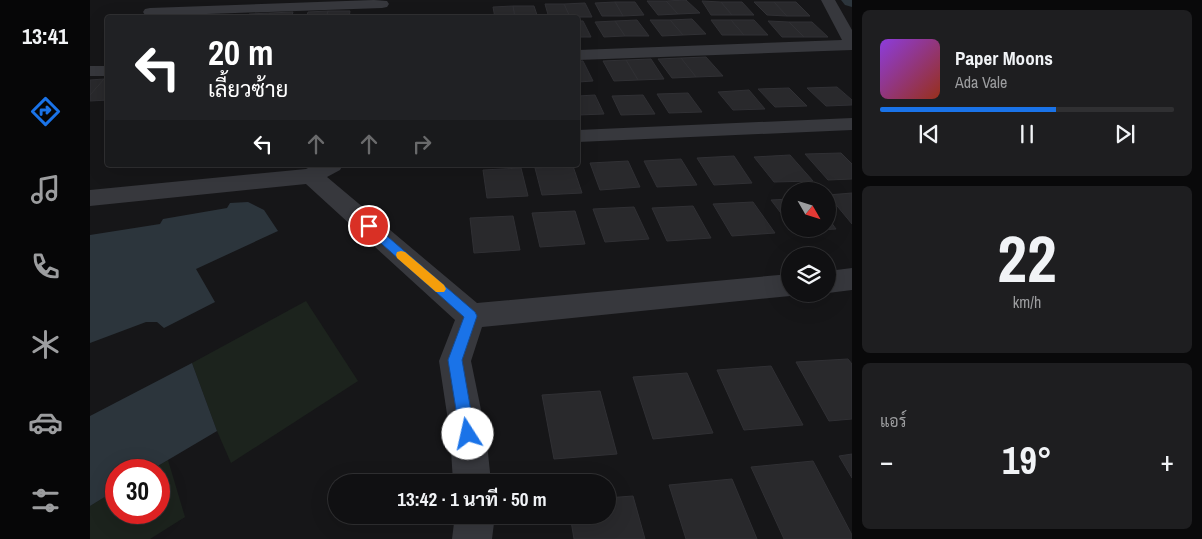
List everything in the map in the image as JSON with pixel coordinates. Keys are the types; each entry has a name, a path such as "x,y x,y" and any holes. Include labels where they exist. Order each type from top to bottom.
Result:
{"street":[{"path":"580,55 852,45 828,0"},
{"path":"150,12 382,7"},
{"path":"90,72 105,71"},
{"path":"580,136 852,124"},
{"path":"90,198 321,170 471,316 781,286"},
{"path":"836,281 852,279"},
{"path":"471,316 455,360 468,434 471,474"},
{"path":"472,539 474,524"}],"shaded area":[{"path":"248,202 264,210 278,231 196,269 215,302 164,328 157,322 146,322 90,343 90,235 160,224 163,219 227,208 230,203"},
{"path":"306,301 358,381 231,463 192,363"},
{"path":"192,363 217,431 170,459 105,459 105,497 90,506 90,416"},
{"path":"170,467 185,517 150,539 90,539 90,506 105,497 105,524 170,524"}],"building":[{"path":"686,0 700,13 678,14 666,1"},
{"path":"647,1 666,1 678,14 658,15"},
{"path":"702,1 721,2 732,15 711,15"},
{"path":"615,2 635,2 644,15 623,16"},
{"path":"615,2 623,16 602,16 595,3"},
{"path":"721,2 742,2 754,15 732,15"},
{"path":"754,2 774,2 787,16 767,15"},
{"path":"774,2 796,2 810,16 787,16"},
{"path":"585,3 592,17 569,15 564,4"},
{"path":"545,4 564,4 569,15 548,15"},
{"path":"513,6 534,6 537,15 514,15"},
{"path":"513,6 514,15 494,15 493,7"},
{"path":"328,11 350,11 349,15 327,15"},
{"path":"328,11 327,15 307,15 308,12"},
{"path":"293,12 292,15 269,15 270,13"},
{"path":"270,13 269,15 249,14"},
{"path":"692,19 706,34 683,35 670,20"},
{"path":"637,20 649,36 625,36 615,21"},
{"path":"650,20 670,20 683,35 662,36"},
{"path":"711,20 731,20 744,35 722,35"},
{"path":"731,20 754,20 768,35 744,35"},
{"path":"580,21 583,21 591,37 580,37"},
{"path":"615,21 625,36 604,37 595,22"},
{"path":"768,21 789,22 804,37 782,37"},
{"path":"789,22 812,22 828,37 804,37"},
{"path":"706,57 723,76 696,77 681,58"},
{"path":"681,58 696,77 672,78 658,59"},
{"path":"651,59 664,79 638,80 626,60"},
{"path":"626,60 638,80 614,81 603,61"},
{"path":"580,61 583,61 593,81 580,82"},
{"path":"104,79 90,95 90,80"},
{"path":"105,79 105,100 90,101 90,95"},
{"path":"837,87 852,100 852,105 826,106 807,88"},
{"path":"789,88 807,106 775,107 758,89"},
{"path":"749,90 765,109 733,110 718,92"},
{"path":"688,93 702,112 669,113 657,94"},
{"path":"595,95 604,114 580,115 580,96"},
{"path":"643,95 655,114 621,115 612,96"},
{"path":"841,153 852,164 852,179 828,180 805,154"},
{"path":"790,155 813,181 774,182 754,157"},
{"path":"734,156 752,183 714,185 697,158"},
{"path":"681,159 697,185 657,187 644,161"},
{"path":"628,161 640,187 600,190 590,163"},
{"path":"573,167 582,193 542,195 535,168"},
{"path":"521,168 528,196 487,198 483,170"},
{"path":"852,193 852,224 836,205 836,194"},
{"path":"781,199 781,213 771,200"},
{"path":"753,202 775,233 732,236 713,204"},
{"path":"693,206 711,238 667,241 652,208"},
{"path":"634,207 649,239 605,242 593,209"},
{"path":"575,211 585,244 540,247 532,213"},
{"path":"513,216 520,250 474,253 470,218"},
{"path":"848,359 852,364 852,419 829,421 796,362"},
{"path":"771,366 803,425 744,430 717,370"},
{"path":"687,373 713,433 653,439 633,377"},
{"path":"600,391 617,454 554,459 542,395"},
{"path":"852,454 852,478 839,456"},
{"path":"813,461 852,535 852,539 784,539 751,467"},
{"path":"732,479 757,539 686,539 669,485"},
{"path":"633,496 645,539 574,539 572,524 616,524 616,497"}],"slow traffic":[{"path":"401,255 440,289"}],"route":[{"path":"369,226 471,316 455,360 468,434"}]}
